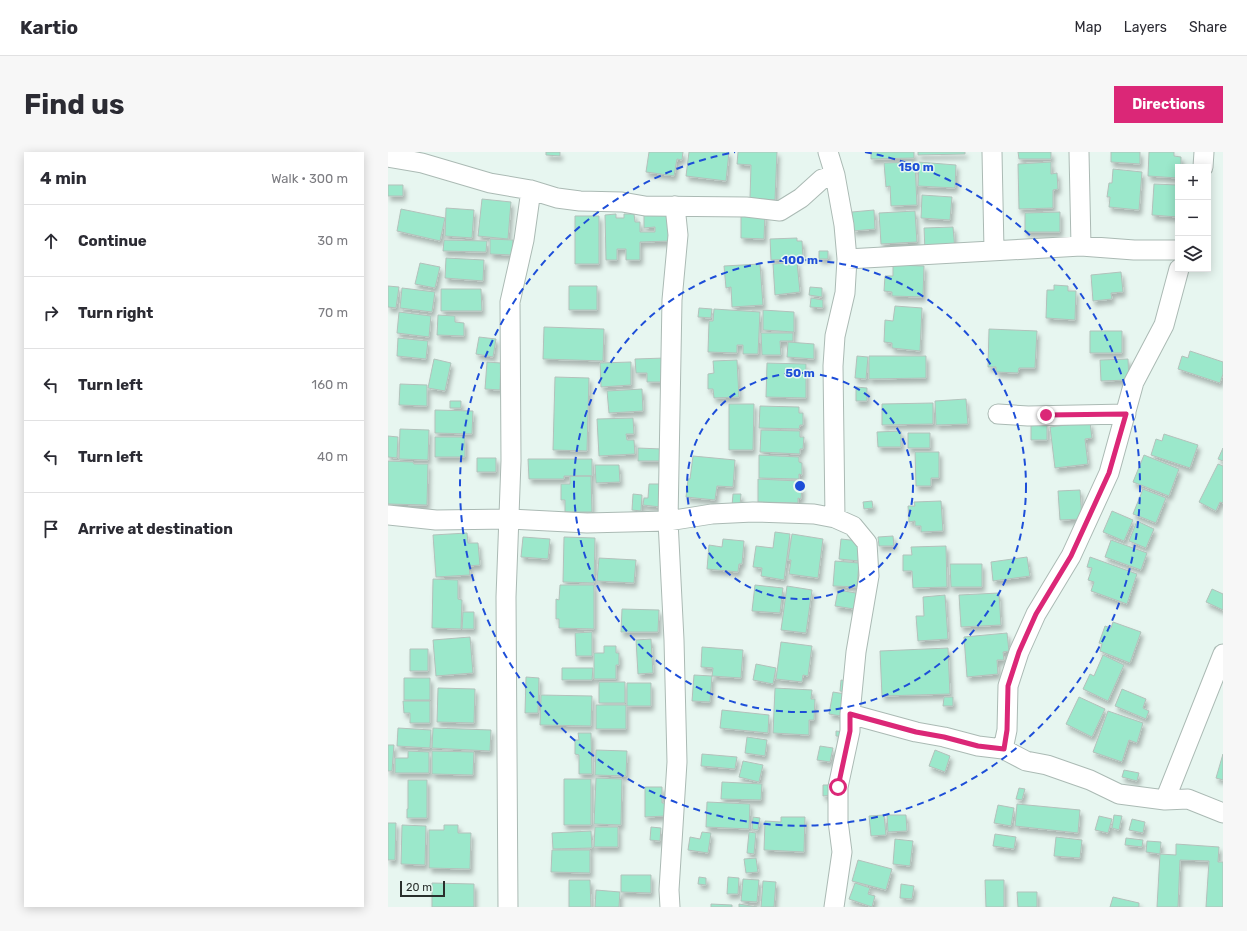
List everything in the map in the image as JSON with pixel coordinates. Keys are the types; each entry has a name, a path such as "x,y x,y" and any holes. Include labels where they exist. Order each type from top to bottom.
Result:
{"street":[{"path":"828,152 835,175 844,225 847,259 845,293 835,336 833,366 835,518"},
{"path":"992,152 994,250"},
{"path":"1079,152 1081,246"},
{"path":"1203,164 1204,152"},
{"path":"388,157 422,163 490,183 531,190 557,198 580,201 622,202 645,206 746,207 780,211 801,198 822,179 835,175"},
{"path":"508,907 506,598 510,519 510,302 524,240 531,190"},
{"path":"670,907 669,890 677,762 674,640 668,521 672,300 678,235 675,206"},
{"path":"847,259 1081,246 1134,250 1175,250"},
{"path":"1004,749 1007,730 1008,686 1019,652 1036,614 1071,556 1109,473 1134,382 1164,325 1178,272"},
{"path":"998,414 1028,416 1126,414"},
{"path":"388,515 436,520 510,519 587,522 668,521 712,514 753,512 814,514 835,518 853,526 867,543 869,576 856,652 850,714 850,731 838,787 838,821 842,852 834,907"},
{"path":"1165,800 1223,654"},
{"path":"850,714 916,732 944,737 978,746 1004,749 1026,761 1047,765 1090,780 1119,794 1165,800 1188,799 1223,813"}],"building":[{"path":"546,152 560,152 560,156 546,155"},
{"path":"649,152 683,152 682,160 677,159 674,176 646,172"},
{"path":"689,152 729,152 726,181 686,176"},
{"path":"738,152 777,152 775,200 750,198 751,165 737,164"},
{"path":"871,152 914,152 914,158 871,159"},
{"path":"918,152 965,152 965,154 918,155"},
{"path":"1018,152 1051,152 1051,159 1019,159"},
{"path":"1111,152 1140,152 1140,164 1111,162"},
{"path":"1149,152 1174,152 1174,156 1181,157 1181,164 1175,164 1175,178 1148,176"},
{"path":"915,162 917,205 891,206 890,186 886,187 884,163"},
{"path":"919,162 956,165 955,188 918,186"},
{"path":"1051,162 1051,174 1057,173 1058,189 1053,190 1053,208 1019,209 1018,164"},
{"path":"1113,169 1142,172 1139,210 1109,207 1110,197 1107,197 1109,183 1112,183"},
{"path":"1154,184 1175,185 1175,217 1152,215"},
{"path":"388,185 403,185 403,196 388,196"},
{"path":"922,195 952,197 950,220 921,218"},
{"path":"482,199 511,202 508,239 478,236"},
{"path":"446,208 474,210 472,238 445,236"},
{"path":"401,209 445,218 440,241 397,231"},
{"path":"874,210 875,229 853,231 852,212"},
{"path":"915,211 917,242 881,244 879,213"},
{"path":"1060,212 1060,232 1025,232 1025,213"},
{"path":"644,213 671,213 671,241 640,242 640,260 626,260 626,249 617,249 617,260 606,260 605,215 616,214 616,218 624,218 624,214 634,214 635,222 640,222 640,232 655,232 655,227 644,228"},
{"path":"741,213 765,214 764,239 741,238"},
{"path":"575,216 599,216 599,264 575,264"},
{"path":"953,227 955,250 925,251 924,228"},
{"path":"797,238 797,241 802,241 803,257 796,257 796,259 771,260 770,239"},
{"path":"490,239 513,240 512,255 490,254"},
{"path":"444,240 487,241 486,252 443,251"},
{"path":"819,251 828,251 828,259 819,259"},
{"path":"446,258 484,260 483,281 445,278"},
{"path":"797,262 800,292 775,295 773,264"},
{"path":"420,263 440,267 435,288 415,284"},
{"path":"760,264 763,305 732,307 731,287 726,288 724,266"},
{"path":"893,265 924,266 923,297 892,296 892,292 884,291 885,276 893,276"},
{"path":"1121,272 1123,292 1111,293 1112,299 1093,301 1091,275"},
{"path":"1054,285 1068,286 1068,291 1076,291 1075,320 1046,318 1047,290 1054,290"},
{"path":"388,286 399,287 396,308 388,307"},
{"path":"569,286 597,286 597,310 569,310"},
{"path":"810,287 822,288 822,297 809,295"},
{"path":"402,288 435,292 432,312 400,308"},
{"path":"441,289 481,289 482,311 441,311"},
{"path":"811,298 823,300 823,308 810,307"},
{"path":"895,306 922,308 920,351 892,348 892,343 884,342 885,320 893,321"},
{"path":"699,308 712,309 711,318 698,317"},
{"path":"714,309 760,312 758,354 743,354 743,345 737,345 737,353 708,352 709,321 713,321"},
{"path":"763,310 794,312 794,332 763,330"},
{"path":"399,312 431,316 429,337 397,333"},
{"path":"438,315 455,316 455,322 464,323 464,336 437,335"},
{"path":"544,327 604,329 603,361 543,359"},
{"path":"989,329 1037,331 1035,368 1019,368 1018,373 996,372 996,367 988,367"},
{"path":"1090,331 1122,331 1122,353 1090,353"},
{"path":"761,333 793,333 793,341 780,341 781,355 762,355"},
{"path":"479,337 496,339 493,357 476,354"},
{"path":"398,338 428,341 426,359 397,356"},
{"path":"788,342 814,344 814,359 787,357"},
{"path":"1190,351 1223,362 1223,374 1220,383 1178,369 1182,356 1188,358"},
{"path":"857,356 868,357 866,379 855,378"},
{"path":"869,356 926,356 926,378 869,379"},
{"path":"665,358 665,382 647,382 647,373 636,373 635,359"},
{"path":"434,359 451,363 445,391 428,388"},
{"path":"1128,359 1129,380 1101,381 1100,360"},
{"path":"737,360 739,397 714,398 713,389 708,389 708,374 714,373 713,361"},
{"path":"487,362 501,363 500,390 485,389"},
{"path":"631,362 631,385 601,387 600,363"},
{"path":"767,363 806,364 806,398 766,397"},
{"path":"555,377 589,378 587,451 553,450"},
{"path":"400,384 427,385 427,406 399,405"},
{"path":"856,387 867,388 867,401 856,401"},
{"path":"642,389 643,411 609,413 607,391"},
{"path":"966,399 968,424 936,425 935,401"},
{"path":"450,401 461,401 461,408 450,408"},
{"path":"933,403 933,424 882,425 882,404"},
{"path":"729,404 754,404 753,450 729,450"},
{"path":"760,406 799,407 799,413 803,413 803,425 800,425 799,429 759,428"},
{"path":"435,410 473,411 472,434 435,433"},
{"path":"633,418 634,434 626,434 627,440 634,440 635,454 599,456 597,419"},
{"path":"1090,422 1092,438 1085,439 1088,464 1055,468 1050,427"},
{"path":"1031,423 1047,423 1047,440 1031,440"},
{"path":"400,429 429,430 428,460 399,459"},
{"path":"761,430 800,431 800,437 804,437 803,449 800,449 800,454 760,452"},
{"path":"901,431 901,447 878,447 877,432"},
{"path":"908,433 930,433 930,448 908,448"},
{"path":"1164,434 1198,445 1190,468 1151,455 1156,439 1162,441"},
{"path":"388,436 398,437 397,458 388,457"},
{"path":"435,437 465,437 465,457 435,457"},
{"path":"638,448 662,449 662,461 638,461"},
{"path":"1223,448 1223,461 1218,459"},
{"path":"915,452 939,452 939,478 931,478 931,486 916,486"},
{"path":"759,455 799,457 799,462 802,463 802,475 799,474 799,479 759,478"},
{"path":"1144,455 1179,469 1169,496 1133,482"},
{"path":"693,456 735,460 733,487 717,486 715,500 686,497"},
{"path":"477,458 496,458 496,472 477,472"},
{"path":"528,459 592,459 592,476 564,476 564,479 529,479"},
{"path":"388,461 428,464 427,505 388,504"},
{"path":"1218,464 1223,466 1223,503 1220,502 1216,511 1199,502"},
{"path":"595,465 619,465 620,482 596,483"},
{"path":"570,476 591,476 592,512 565,512 565,500 561,500 561,484 570,484"},
{"path":"758,479 798,481 798,486 802,487 801,499 798,498 798,503 758,502"},
{"path":"649,484 661,484 660,507 643,505 644,498 648,498"},
{"path":"1143,489 1166,498 1156,523 1133,514"},
{"path":"1080,490 1082,519 1060,520 1058,491"},
{"path":"633,494 642,495 641,511 632,510"},
{"path":"733,494 741,494 740,506 732,506"},
{"path":"872,501 873,508 864,509 863,502"},
{"path":"941,501 943,531 921,532 921,526 915,526 915,521 909,522 908,506 915,506 914,502"},
{"path":"1112,511 1133,520 1124,541 1103,532"},
{"path":"1137,521 1154,529 1146,548 1129,541"},
{"path":"775,532 790,534 784,580 761,576 762,568 753,567 756,546 773,548"},
{"path":"467,533 468,543 478,543 480,565 469,566 470,575 436,577 433,535"},
{"path":"792,534 823,539 818,578 789,574 791,560 788,560"},
{"path":"893,536 894,546 879,546 878,537"},
{"path":"523,537 550,539 548,559 521,557"},
{"path":"564,537 595,538 594,583 563,582"},
{"path":"723,539 744,541 742,564 739,564 738,572 707,569 709,545 722,547"},
{"path":"841,539 860,541 859,561 839,559"},
{"path":"1111,540 1147,553 1141,570 1105,557"},
{"path":"946,546 947,587 913,588 912,571 903,571 903,555 912,555 911,547"},
{"path":"1027,557 1030,576 993,581 991,562"},
{"path":"1090,557 1137,574 1127,604 1091,591 1094,582 1088,580 1092,568 1087,567"},
{"path":"599,558 636,560 634,583 597,581"},
{"path":"835,561 859,563 857,587 833,586"},
{"path":"950,564 982,564 982,587 951,587"},
{"path":"433,579 458,580 458,599 462,600 461,629 432,628"},
{"path":"560,585 594,585 594,629 559,628 559,619 556,619 556,599 559,600"},
{"path":"755,585 783,588 780,613 752,611"},
{"path":"787,586 812,590 806,633 781,630"},
{"path":"1212,589 1223,594 1223,610 1206,602"},
{"path":"838,590 856,593 854,609 835,606"},
{"path":"999,593 1001,625 961,627 959,595"},
{"path":"945,595 948,639 918,641 916,616 924,616 923,597"},
{"path":"622,609 659,610 658,632 621,632"},
{"path":"463,612 474,612 474,629 462,629"},
{"path":"1113,622 1141,632 1130,663 1100,651 1102,644 1099,643 1105,626 1111,628"},
{"path":"592,632 592,656 576,656 575,633"},
{"path":"1007,633 1009,651 1003,652 1004,660 997,660 998,674 967,677 964,637"},
{"path":"470,637 473,673 436,676 433,640"},
{"path":"651,639 653,673 638,674 636,640"},
{"path":"781,642 812,646 808,676 803,675 802,682 776,679"},
{"path":"604,646 616,646 616,653 619,653 619,665 616,665 616,679 594,679 594,653 604,653"},
{"path":"702,647 743,650 741,678 712,676 713,668 701,667"},
{"path":"948,648 950,694 882,696 880,651"},
{"path":"410,649 428,649 428,671 410,671"},
{"path":"1103,655 1124,665 1108,701 1083,689 1090,674 1094,676"},
{"path":"756,664 776,668 773,684 753,680"},
{"path":"562,668 593,668 592,680 562,680"},
{"path":"694,675 712,676 710,702 692,701"},
{"path":"526,677 539,678 538,713 525,713"},
{"path":"404,678 430,678 430,700 404,700"},
{"path":"841,680 847,681 846,692 840,691"},
{"path":"599,682 625,682 625,703 599,703"},
{"path":"627,683 651,683 651,706 627,706"},
{"path":"438,688 475,689 474,723 437,722"},
{"path":"775,688 812,690 811,699 815,699 814,720 809,720 809,735 773,733"},
{"path":"1122,689 1146,699 1143,708 1149,711 1146,719 1115,706"},
{"path":"833,692 845,694 841,716 829,714"},
{"path":"541,695 592,696 591,726 540,725"},
{"path":"944,697 953,697 953,706 943,706"},
{"path":"1079,697 1105,709 1092,737 1066,724"},
{"path":"403,701 430,701 430,723 410,723 410,713 404,713"},
{"path":"596,705 626,705 626,729 596,729"},
{"path":"722,710 769,715 768,733 720,728"},
{"path":"1108,711 1143,723 1137,743 1129,740 1122,762 1093,752"},
{"path":"398,728 431,730 430,748 397,746"},
{"path":"433,728 491,730 490,751 432,748"},
{"path":"836,731 845,732 845,737 836,736"},
{"path":"578,733 591,733 592,774 579,774 579,755 575,754 575,740 579,740"},
{"path":"747,737 767,740 765,756 745,753"},
{"path":"388,745 394,745 392,771 388,771"},
{"path":"820,746 833,748 830,762 817,760"},
{"path":"596,750 627,751 626,776 595,775"},
{"path":"935,750 950,756 945,772 929,766"},
{"path":"408,751 429,752 429,773 395,773 395,758 408,758"},
{"path":"432,751 474,752 473,775 432,774"},
{"path":"702,754 737,757 735,769 701,766"},
{"path":"1223,754 1223,780 1216,778"},
{"path":"743,761 763,765 759,782 739,777"},
{"path":"1124,770 1139,773 1137,781 1122,777"},
{"path":"596,778 622,779 621,825 594,824"},
{"path":"564,779 591,779 591,825 564,825"},
{"path":"408,780 427,780 427,818 407,818"},
{"path":"722,782 762,784 761,800 721,799"},
{"path":"823,785 832,785 833,795 823,796"},
{"path":"645,787 662,787 662,803 666,803 666,816 645,817"},
{"path":"1019,788 1025,789 1022,800 1016,799"},
{"path":"707,802 750,804 749,829 706,827"},
{"path":"1017,804 1080,810 1078,833 1015,826"},
{"path":"998,805 1014,808 1011,826 994,823"},
{"path":"884,815 886,835 871,836 869,816"},
{"path":"887,815 906,815 907,831 888,832"},
{"path":"1114,815 1122,816 1119,830 1112,828"},
{"path":"1099,816 1112,819 1108,833 1095,830"},
{"path":"753,817 760,818 758,830 752,829"},
{"path":"781,817 805,817 804,852 764,850 765,821 781,822"},
{"path":"1132,819 1145,822 1143,833 1129,830"},
{"path":"388,823 396,823 395,860 388,860"},
{"path":"402,825 426,826 425,865 401,864"},
{"path":"444,825 458,825 458,833 471,833 470,869 429,868 429,830 444,830"},
{"path":"595,827 618,827 618,847 594,847"},
{"path":"651,827 661,828 660,841 650,840"},
{"path":"591,831 592,848 553,849 552,833"},
{"path":"702,832 711,833 708,853 688,850 690,837 700,839"},
{"path":"749,832 756,833 754,854 747,853"},
{"path":"995,834 1016,837 1014,849 993,846"},
{"path":"1056,837 1082,840 1080,858 1054,856"},
{"path":"1126,838 1143,840 1142,847 1125,845"},
{"path":"895,839 913,841 910,866 893,864"},
{"path":"1147,841 1161,842 1160,854 1146,852"},
{"path":"1176,844 1219,847 1218,862 1223,862 1223,907 1206,907 1209,861 1180,860 1178,907 1157,907 1160,854 1176,855"},
{"path":"552,850 590,850 590,873 551,872"},
{"path":"756,858 758,872 746,873 744,859"},
{"path":"858,860 892,869 886,890 852,881"},
{"path":"621,875 651,875 651,893 621,892"},
{"path":"699,877 706,878 706,885 698,884"},
{"path":"728,877 739,878 738,894 727,894"},
{"path":"743,879 759,880 757,902 741,901"},
{"path":"569,880 590,880 591,907 569,907"},
{"path":"985,880 1004,880 1004,907 986,907"},
{"path":"763,881 776,882 774,907 761,907"},
{"path":"432,883 474,884 474,907 432,907"},
{"path":"855,883 870,888 868,894 875,896 872,907 849,899"},
{"path":"901,884 914,886 912,899 900,898"},
{"path":"596,890 620,892 619,907 595,907"},
{"path":"1017,892 1037,892 1037,907 1018,907"},
{"path":"1113,897 1139,903 1139,907 1110,907"},
{"path":"711,904 732,905 732,907 711,907"},
{"path":"739,904 757,907 739,907"}],"route":[{"path":"838,787 850,731 850,714 916,732 944,737 978,746 1004,749 1007,730 1008,686 1019,652 1036,614 1071,556 1109,473 1126,414 1046,415"}]}
